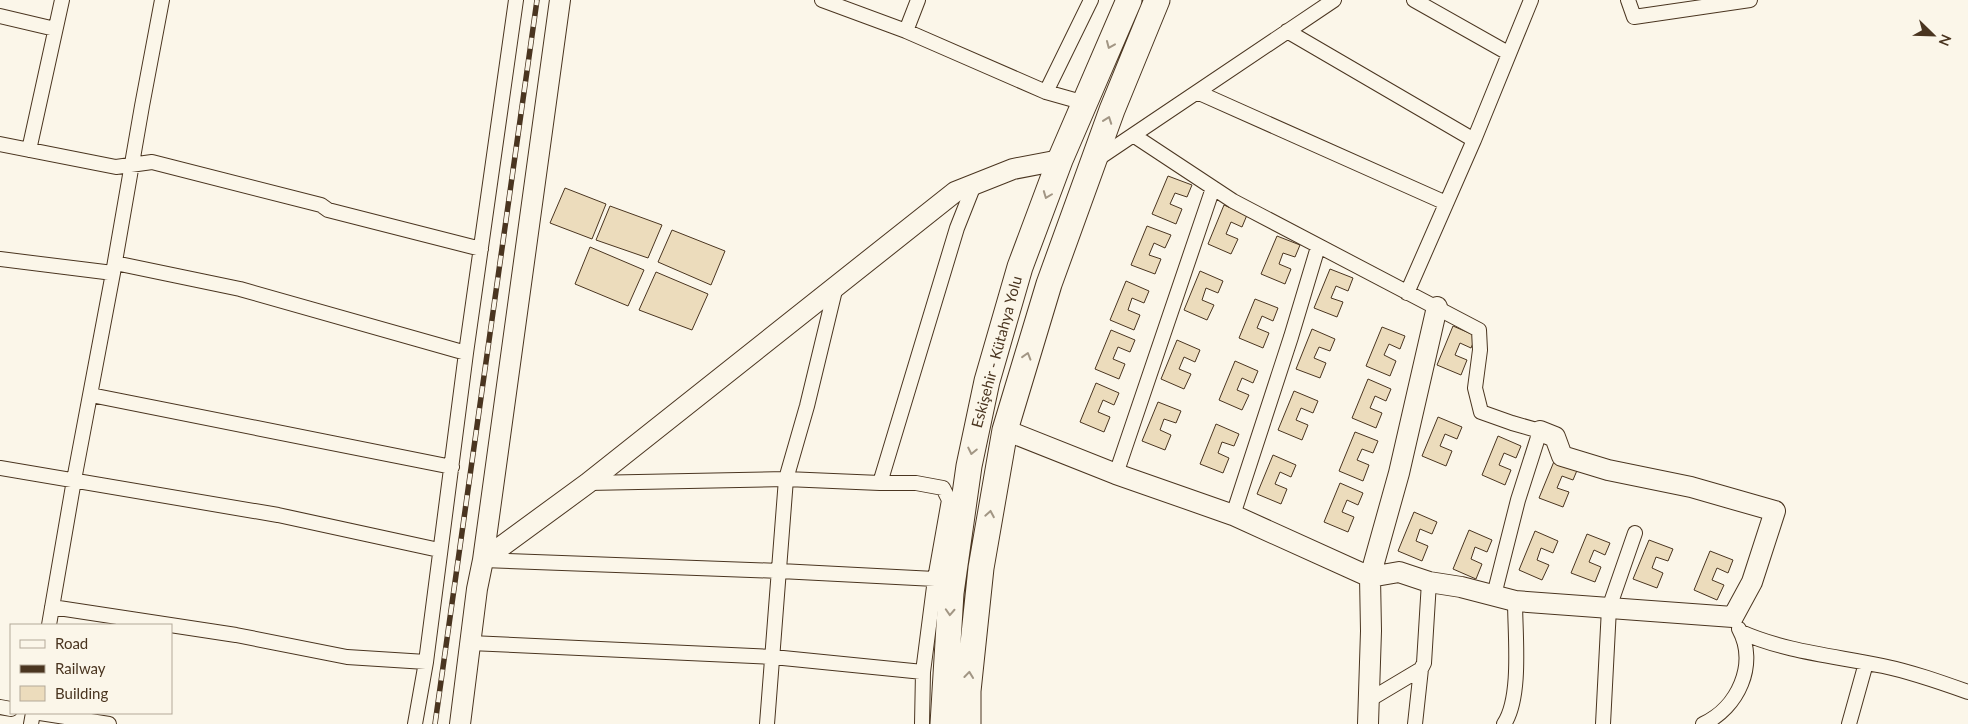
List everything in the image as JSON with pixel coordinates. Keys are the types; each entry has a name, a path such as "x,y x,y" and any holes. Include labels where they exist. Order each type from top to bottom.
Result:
{"highway":[{"name":"Eskişehir - Kütahya Yolu","path":"944,724 951,593 968,466 987,381 1020,267 1060,160 1129,0"},
{"name":"Eskişehir - Kütahya Yolu","path":"968,724 968,691 981,568 1005,430 1049,284 1112,110 1157,0"}],"street":[{"path":"29,150 62,0"},
{"path":"49,624 162,0"},
{"path":"415,724 426,662 439,550 516,0"},
{"path":"460,724 560,0"},
{"path":"822,0 906,30 1046,92 1085,103"},
{"path":"906,30 918,0"},
{"path":"1046,92 1091,0"},
{"path":"1414,0 1508,53"},
{"path":"1407,293 1474,140 1531,0"},
{"path":"1628,0 1634,17 1750,0"},
{"path":"1093,162 1332,1"},
{"path":"0,16 55,28"},
{"path":"1287,31 1474,140"},
{"path":"1197,92 1446,204"},
{"path":"1132,135 1233,201 1479,330 1480,350 1476,388 1481,412 1555,437 1562,456 1585,464 1691,487 1775,511 1737,625 1746,642 1747,669 1733,701 1714,719 1703,724"},
{"path":"0,144 116,167 152,162 481,249"},
{"path":"483,560 588,483 955,192 1013,169 1060,160"},
{"path":"880,483 957,228 974,184"},
{"path":"1116,474 1213,188"},
{"path":"1233,515 1318,247"},
{"path":"0,259 114,268 240,289 466,353"},
{"path":"767,724 786,479 807,406 836,286"},
{"path":"1368,724 1371,631 1370,577 1399,473 1437,307"},
{"path":"91,395 452,467"},
{"path":"1005,430 1116,474 1233,515 1370,577 1399,572 1429,582 1461,587 1515,601 1609,608 1737,625 1781,646 1925,677 1968,692"},
{"path":"1494,595 1518,500 1540,431"},
{"path":"0,468 278,515 439,550"},
{"path":"588,483 786,479 916,483 942,488 949,500 935,578 923,672 922,724"},
{"path":"1603,724 1609,608 1635,533"},
{"path":"483,560 935,578"},
{"path":"1416,724 1421,669 1424,663 1429,582"},
{"path":"1504,724 1510,716 1516,686 1515,601"},
{"path":"52,607 164,624"},
{"path":"172,625 236,635 347,657 426,662"},
{"path":"470,643 773,657 923,672"},
{"path":"1849,724 1866,663"},
{"path":"1369,700 1421,669"},
{"path":"46,714 109,724"}],"building":[{"path":"1168,176 1192,185 1187,197 1175,193 1170,204 1182,209 1176,224 1152,214"},
{"path":"565,188 606,204 592,239 550,223"},
{"path":"1224,205 1247,215 1242,227 1231,222 1226,234 1238,239 1231,254 1208,244"},
{"path":"610,206 662,225 648,258 596,240"},
{"path":"1147,226 1171,235 1165,248 1154,243 1149,255 1161,259 1155,274 1131,265"},
{"path":"672,230 725,251 711,285 658,262"},
{"path":"1277,236 1300,245 1295,257 1283,253 1279,264 1291,269 1285,284 1261,274"},
{"path":"590,247 644,270 628,306 575,284"},
{"path":"1330,269 1353,278 1348,291 1336,286 1331,298 1343,302 1337,317 1314,308"},
{"path":"1200,271 1223,281 1218,293 1206,288 1202,300 1214,305 1207,320 1184,310"},
{"path":"656,272 708,294 692,330 639,310"},
{"path":"1126,281 1149,291 1144,303 1132,298 1128,310 1140,315 1134,330 1110,320"},
{"path":"1255,299 1278,308 1273,321 1262,316 1257,328 1269,333 1263,348 1239,338"},
{"path":"1453,326 1476,336 1471,348 1460,343 1455,355 1467,360 1461,375 1437,365"},
{"path":"1382,327 1405,336 1400,349 1389,344 1384,355 1396,361 1390,376 1366,366"},
{"path":"1312,329 1335,339 1330,351 1319,347 1314,358 1326,363 1320,378 1296,369"},
{"path":"1111,330 1135,340 1130,352 1118,347 1113,359 1125,364 1119,379 1095,369"},
{"path":"1177,340 1200,350 1195,362 1184,357 1179,369 1191,374 1184,389 1161,379"},
{"path":"1235,361 1258,371 1253,383 1242,378 1237,390 1249,395 1242,410 1219,400"},
{"path":"1368,379 1391,389 1386,401 1375,396 1370,408 1382,413 1376,428 1352,418"},
{"path":"1096,383 1119,393 1114,405 1103,400 1098,412 1110,417 1104,432 1080,422"},
{"path":"1294,391 1318,401 1313,413 1301,408 1296,420 1308,425 1302,440 1278,430"},
{"path":"1158,402 1181,411 1176,423 1164,419 1160,430 1171,435 1165,450 1142,441"},
{"path":"1438,417 1462,427 1457,439 1445,434 1440,446 1452,451 1446,466 1422,456"},
{"path":"1216,424 1239,434 1234,446 1222,442 1218,453 1229,458 1223,473 1200,464"},
{"path":"1355,432 1378,441 1373,453 1362,449 1357,460 1369,465 1363,481 1339,471"},
{"path":"1498,436 1521,446 1516,458 1504,453 1499,465 1511,470 1505,485 1482,475"},
{"path":"1273,455 1296,465 1291,477 1280,472 1275,484 1287,489 1281,504 1257,494"},
{"path":"1555,459 1578,468 1573,480 1562,476 1557,488 1569,492 1563,507 1539,498"},
{"path":"1340,483 1363,493 1358,505 1347,500 1342,512 1354,517 1348,532 1324,522"},
{"path":"1414,512 1437,522 1432,534 1420,529 1416,541 1428,546 1422,561 1398,551"},
{"path":"1469,530 1492,540 1487,552 1475,547 1471,559 1482,564 1476,579 1453,569"},
{"path":"1535,531 1558,541 1553,553 1541,548 1537,560 1549,565 1542,580 1519,570"},
{"path":"1587,534 1610,543 1605,555 1594,550 1589,562 1601,567 1595,582 1571,573"},
{"path":"1649,540 1673,549 1668,561 1656,557 1652,568 1663,573 1657,588 1633,579"},
{"path":"1710,551 1733,560 1728,573 1717,568 1712,580 1724,585 1717,600 1694,590"}],"railway":[{"path":"435,724 537,0"}]}
